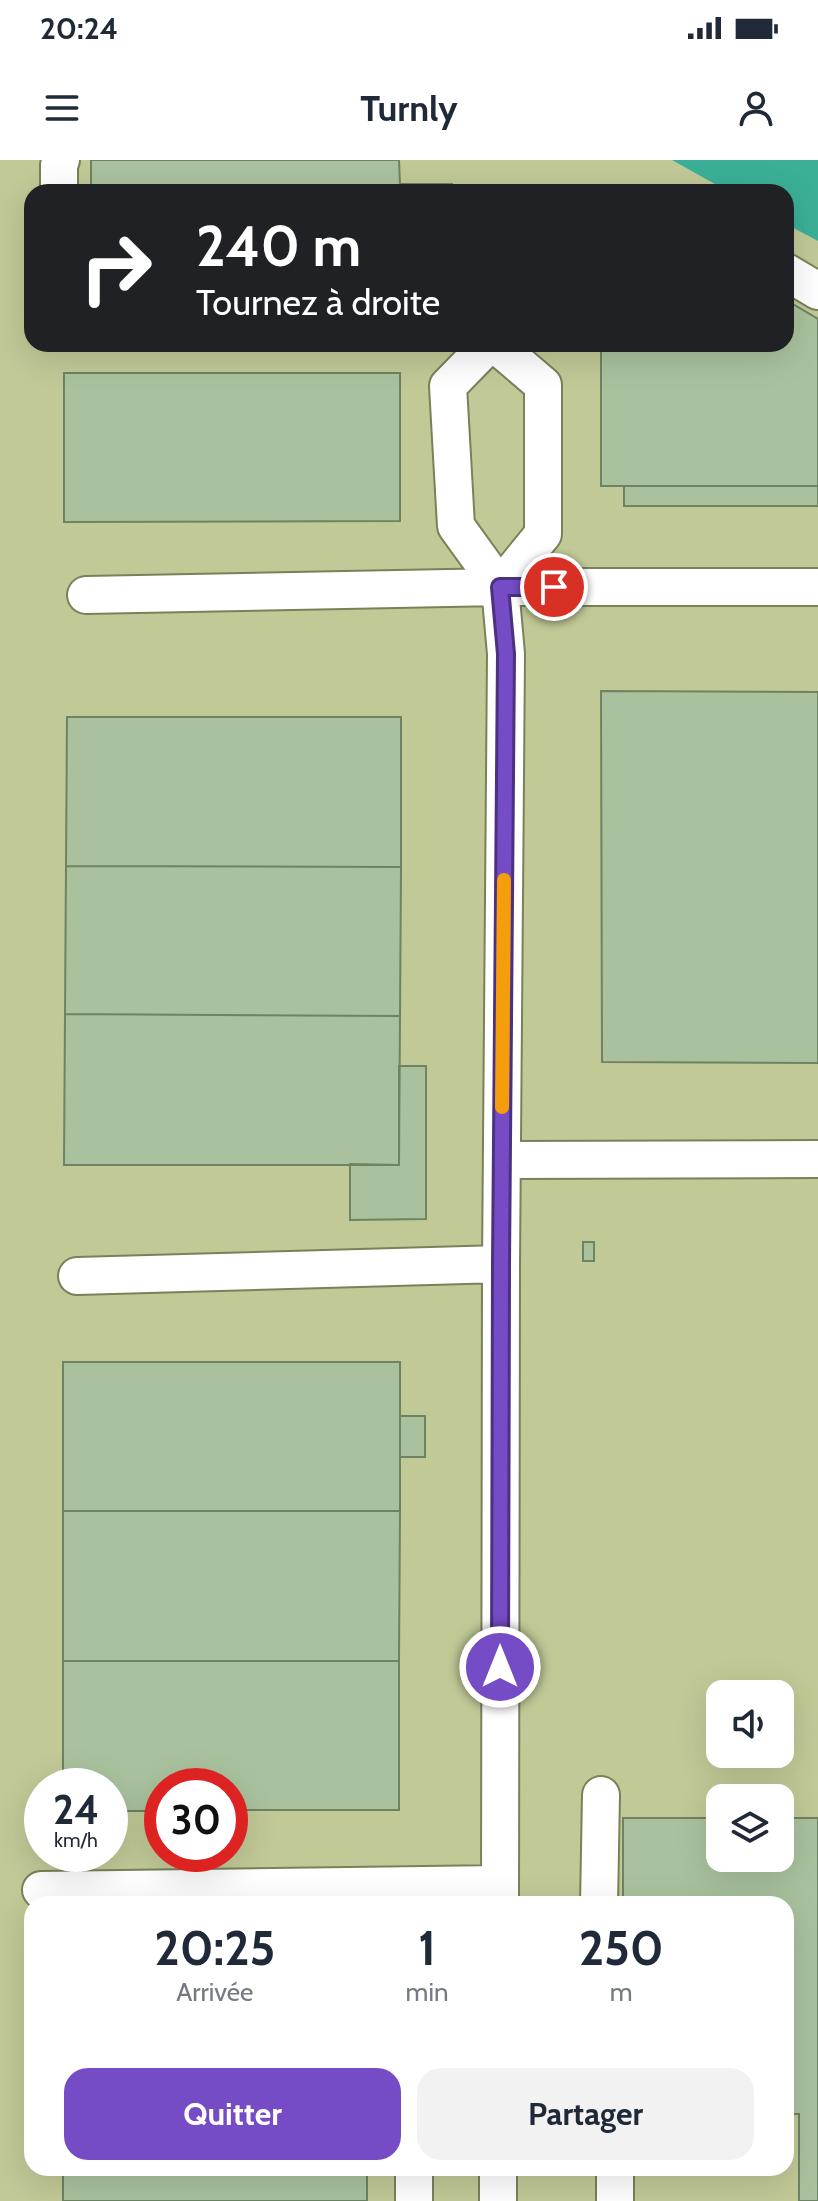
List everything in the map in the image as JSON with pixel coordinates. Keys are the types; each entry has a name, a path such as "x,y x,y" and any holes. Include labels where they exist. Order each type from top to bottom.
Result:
{"street":[{"path":"59,184 61,160"},
{"path":"794,277 818,291"},
{"path":"41,1890 500,1894 506,654 500,587 456,526 448,386 484,352"},
{"path":"500,587 543,534 543,385 502,352"},
{"path":"86,595 500,587 818,587"},
{"path":"502,1160 818,1159"},
{"path":"77,1276 501,1264"},
{"path":"599,1896 601,1795"},
{"path":"414,2176 414,2201"},
{"path":"498,2176 498,2201"},
{"path":"615,2176 615,2201"}],"shaded area":[{"path":"0,160 672,160 715,184 24,184 24,352 794,352 794,228 818,241 818,2201 0,2201"}],"water":[{"path":"672,160 818,160 818,241 794,228 794,184 715,184"}],"building":[{"path":"91,160 399,160 400,184 91,184"},
{"path":"794,305 818,319 818,486 601,486 601,352 794,352"},
{"path":"64,373 400,373 400,521 64,522"},
{"path":"624,486 818,486 818,506 624,506"},
{"path":"601,691 818,692 818,1063 602,1062"},
{"path":"67,717 401,717 401,867 66,866"},
{"path":"66,866 401,867 400,1016 65,1014"},
{"path":"65,1014 400,1016 399,1165 64,1165"},
{"path":"399,1066 426,1066 426,1219 350,1220 350,1164 399,1165"},
{"path":"583,1242 594,1242 594,1261 583,1261"},
{"path":"63,1362 400,1362 400,1511 63,1511"},
{"path":"400,1416 425,1416 425,1457 400,1457"},
{"path":"63,1511 400,1511 399,1661 63,1661"},
{"path":"63,1661 399,1661 399,1810 248,1810 248,1768 144,1768 144,1811 128,1811 128,1768 63,1768"},
{"path":"623,1818 706,1818 706,1872 794,1872 794,1818 818,1818 818,2201 799,2201 799,2114 794,2114 794,1896 623,1896"},
{"path":"63,2176 367,2176 367,2201 63,2201"}],"slow traffic":[{"path":"502,1107 504,880"}],"route":[{"path":"500,1667 506,654 500,587 554,587"}]}
